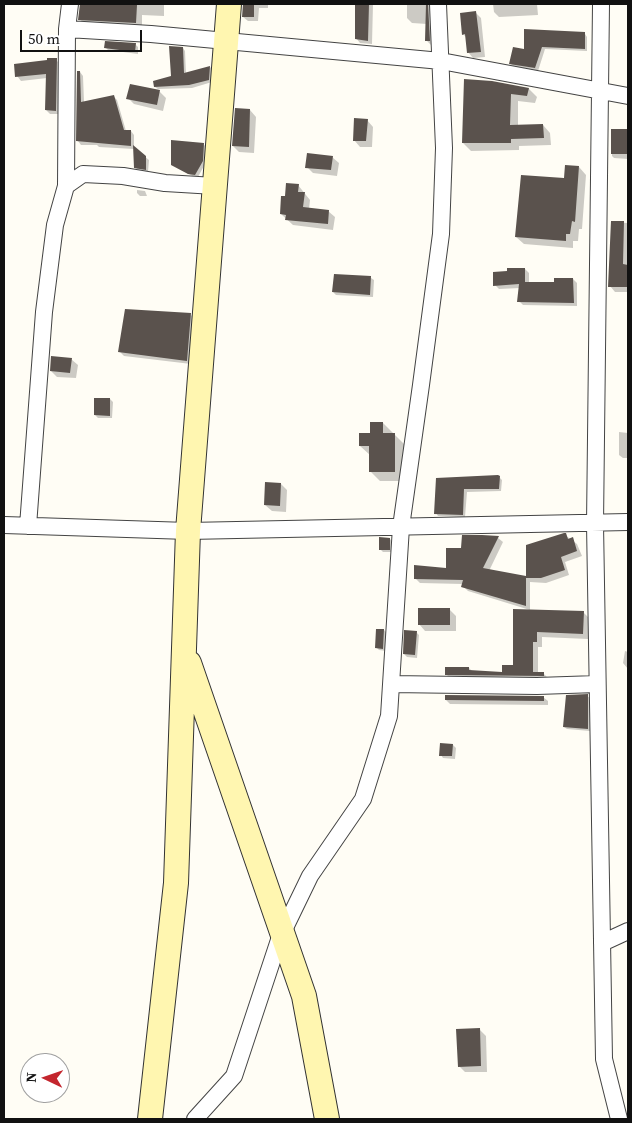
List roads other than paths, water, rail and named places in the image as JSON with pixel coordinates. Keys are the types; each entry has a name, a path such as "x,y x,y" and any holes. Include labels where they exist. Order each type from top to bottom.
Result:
{"street":[{"path":"28,526 44,312 54,225 66,186 70,4"},
{"path":"150,1119 176,883 188,531 229,4"},
{"path":"195,1119 234,1076 283,933 310,876 363,799 390,716 401,527 441,234 444,148 438,4"},
{"path":"601,4 595,524 597,684 604,1059 619,1119"},
{"path":"68,29 226,40 441,61 628,96"},
{"path":"66,186 83,174 123,176 165,183 214,186"},
{"path":"4,525 188,531 628,522"},
{"path":"184,650 304,996 327,1119"},
{"path":"391,684 537,686 597,684"},
{"path":"602,943 628,931"}]}
